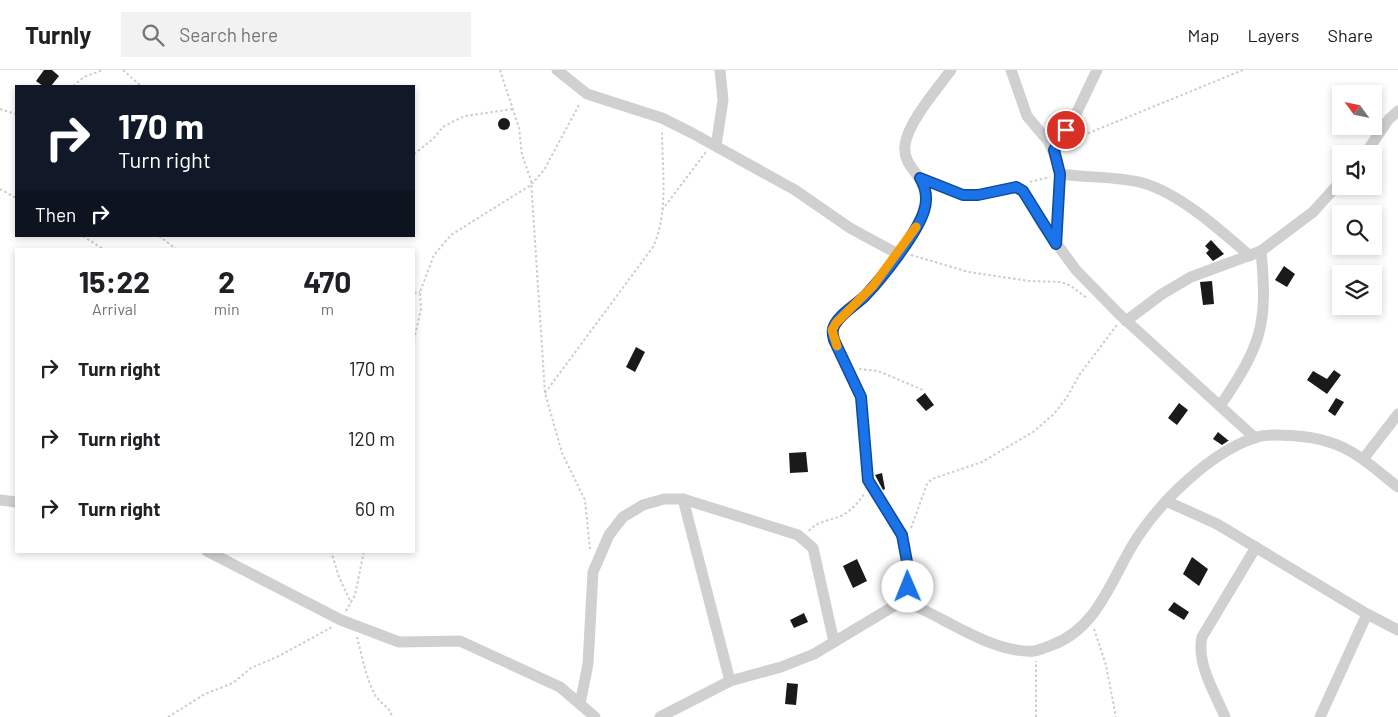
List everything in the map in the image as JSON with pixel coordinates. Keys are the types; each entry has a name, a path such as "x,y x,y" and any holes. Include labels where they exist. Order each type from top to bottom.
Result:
{"street":[{"path":"557,70 563,78 587,94 662,118 714,145 795,190 850,228 899,253"},
{"path":"714,145 723,100 720,70"},
{"path":"900,605 910,578 902,535 866,475 865,420 861,397 834,340 832,330 836,323 865,295 899,253 924,210 925,186 906,156 905,145 919,115 950,70"},
{"path":"1012,70 1027,116 1054,150 1060,174 1056,244"},
{"path":"1054,150 1076,114 1097,70"},
{"path":"1371,145 1389,119 1398,111"},
{"path":"1060,174 1124,180 1154,187 1218,229 1250,256"},
{"path":"920,178 963,195 978,195 1016,187 1023,191 1056,244 1076,270 1124,319 1255,438"},
{"path":"1124,319 1191,277 1261,251 1313,212 1332,191"},
{"path":"1220,406 1250,361 1257,342 1265,301 1261,251"},
{"path":"1364,458 1398,414"},
{"path":"660,717 730,681 781,667 834,642 900,605 908,603 922,608 989,642 1020,651 1036,651 1060,642 1091,620 1138,538 1166,501 1186,481 1202,469 1233,448 1255,438 1304,437 1328,441 1364,458 1398,487"},
{"path":"580,704 588,664 593,572 609,535 623,517 643,505 664,499 684,500 798,535 807,541 813,548 834,642"},
{"path":"0,500 15,502"},
{"path":"684,500 730,681"},
{"path":"1166,501 1217,524 1367,614 1398,630"},
{"path":"1225,717 1200,658 1200,647 1202,637 1256,547"},
{"path":"211,553 341,620 399,642 460,642 560,687 595,717"},
{"path":"1320,717 1367,614"}],"path":[{"path":"74,85 84,77 103,70"},
{"path":"123,70 140,85"},
{"path":"500,70 513,109 531,185 545,393 562,453 585,500 593,572"},
{"path":"1074,139 1242,70"},
{"path":"415,335 421,308 420,292 434,255 451,235 531,185 544,170 573,113 587,94"},
{"path":"0,109 15,114"},
{"path":"415,153 433,139 444,127 454,121 466,116 513,109"},
{"path":"545,393 653,247 661,230 662,118"},
{"path":"662,210 714,145"},
{"path":"1016,187 1060,174"},
{"path":"0,189 15,197"},
{"path":"85,237 101,248"},
{"path":"160,237 175,248"},
{"path":"899,253 969,272 1029,281 1061,282 1071,286 1091,301"},
{"path":"415,293 420,292"},
{"path":"910,529 927,484 932,479 982,462 1015,444 1040,426 1054,414 1067,397 1080,374 1124,319"},
{"path":"847,367 878,371 923,390"},
{"path":"807,541 811,528 843,515 858,503 864,494 874,488"},
{"path":"332,553 339,577 351,603"},
{"path":"168,717 206,694 233,683 251,668 259,667 320,635 341,620 351,603 360,577 364,553"},
{"path":"1091,620 1106,665 1116,717"},
{"path":"354,625 367,674 376,697 386,705 392,717"},
{"path":"1036,651 1036,717"}],"building":[{"path":"44,70 52,70 59,76 52,85 42,85 36,81"},
{"path":"502,118 506,118 510,124 506,130 502,130 498,126 498,122"},
{"path":"1211,240 1224,254 1213,261 1206,253 1209,250 1205,246"},
{"path":"1284,266 1295,274 1287,287 1275,280"},
{"path":"1212,281 1214,304 1203,305 1200,282"},
{"path":"636,347 645,352 635,372 626,367"},
{"path":"1334,370 1341,375 1327,394 1307,380 1313,371 1327,379"},
{"path":"925,393 934,405 926,411 916,400"},
{"path":"1336,398 1344,402 1335,416 1328,411"},
{"path":"1179,403 1188,410 1177,425 1168,418"},
{"path":"1218,432 1229,441 1222,445 1213,439"},
{"path":"806,452 808,472 790,473 789,453"},
{"path":"882,473 885,489 883,490 875,475"},
{"path":"1192,557 1208,569 1199,586 1183,574"},
{"path":"857,559 867,581 853,588 843,566"},
{"path":"1174,602 1189,612 1184,620 1168,610"},
{"path":"804,613 808,622 794,628 790,620"},
{"path":"787,683 798,684 796,705 785,704"}],"slow traffic":[{"path":"837,346 832,330 836,323 880,278 916,227"}],"route":[{"path":"908,587 910,578 902,535 881,503 866,475 865,420 861,397 834,340 832,330 836,323 880,278 917,226 924,210 926,199 925,186 920,178 963,195 978,195 1016,187 1023,191 1056,244 1060,215 1060,174 1054,150 1066,130"}]}
